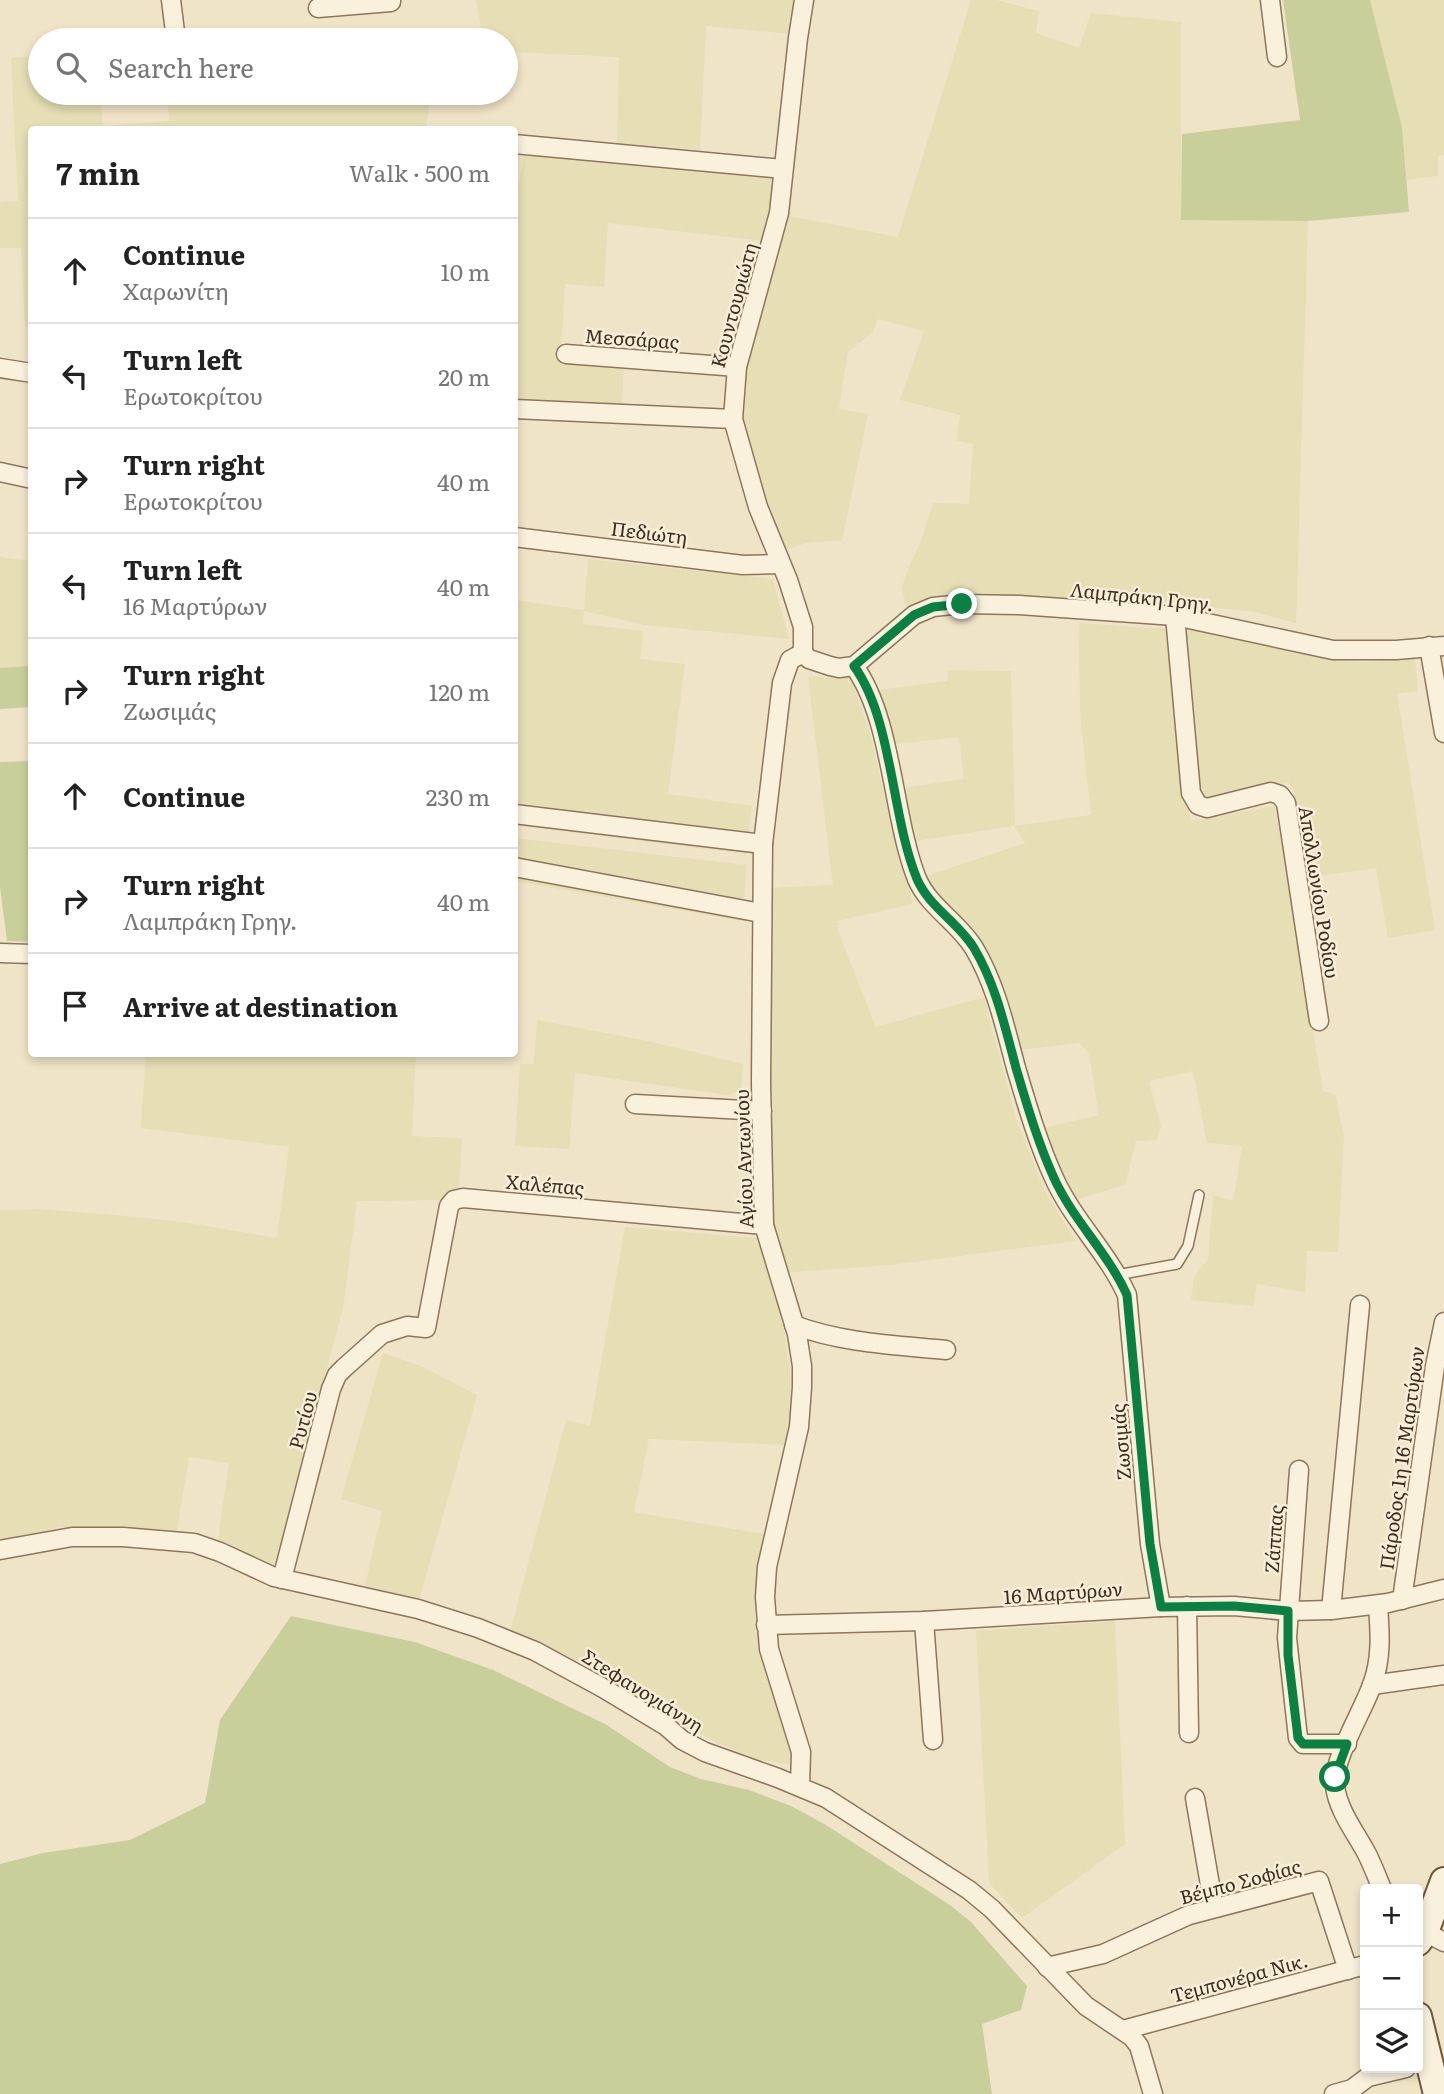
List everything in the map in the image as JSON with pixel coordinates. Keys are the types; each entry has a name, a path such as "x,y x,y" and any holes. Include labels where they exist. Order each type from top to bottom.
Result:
{"street":[{"path":"171,0 174,28"},
{"path":"318,8 391,0"},
{"name":"Κουντουριώτη","path":"803,653 803,627 788,580 758,507 733,419 737,366 774,232 804,0"},
{"path":"1270,0 1277,57"},
{"path":"518,144 783,169"},
{"name":"Μεσσάρας","path":"566,354 737,366"},
{"path":"0,368 28,372"},
{"path":"518,409 733,419"},
{"path":"0,472 28,478"},
{"name":"Πεδιώτη","path":"518,537 743,565 780,564"},
{"name":"Λαμπράκη Γρηγ.","path":"854,666 907,620 937,606 1008,604 1175,616 1333,650 1396,650 1436,646"},
{"name":"Απολλωνίου Ροδίου","path":"1175,616 1191,793 1198,805 1207,808 1270,792 1280,795 1286,803 1319,1021"},
{"path":"1436,646 1444,733"},
{"path":"803,653 809,659 830,666 854,666"},
{"name":"Αγίου Αντωνίου","path":"800,1786 801,1752 769,1649 766,1625 768,1567 796,1445 801,1414 802,1366 794,1325 764,1225 761,913 763,844 782,682 790,660 803,653"},
{"name":"Ζωσιμάς","path":"854,666 868,690 883,736 901,824 916,877 930,901 973,946 990,982 1032,1121 1055,1179 1127,1295 1150,1544 1161,1607"},
{"path":"518,814 763,844"},
{"path":"518,868 761,913"},
{"path":"0,953 28,954"},
{"path":"635,1104 762,1111"},
{"name":"Χαλέπας","path":"426,1328 449,1206 454,1200 477,1199 764,1225"},
{"path":"1331,1610 1360,1305"},
{"name":"Πάροδος 1η 16 Μαρτύρων","path":"1402,1600 1435,1366 1444,1322"},
{"path":"794,1325 815,1333 843,1338 946,1350"},
{"name":"Ρυτίου","path":"282,1579 337,1375 382,1334 407,1326 426,1328"},
{"name":"Ζάππας","path":"1299,1469 1288,1611 1288,1655 1298,1738 1303,1744 1347,1744"},
{"name":"Στεφανογιάννη","path":"0,1550 72,1537 159,1540 205,1546 282,1579 418,1609 535,1650 593,1682 705,1752 800,1786 837,1805 969,1890 992,1909 1096,2014 1123,2031 1139,2046 1153,2094"},
{"name":"16 Μαρτύρων","path":"766,1625 924,1621 1187,1606 1234,1606 1288,1611 1331,1610 1378,1605 1444,1590"},
{"path":"1378,1605 1380,1646 1372,1685 1338,1766 1335,1786 1342,1808 1380,1884"},
{"path":"1187,1606 1189,1733"},
{"path":"924,1621 933,1740"},
{"path":"1372,1685 1444,1675"},
{"path":"1195,1798 1214,1908"},
{"name":"Βέμπο Σοφίας","path":"1047,1967 1103,1954 1189,1915 1318,1881 1357,1968"},
{"path":"1429,1939 1444,1881"},
{"name":"Τεμπονέρα Νικ.","path":"1123,2031 1357,1968"},
{"path":"1334,2094 1352,2089 1368,2077 1385,2073"},
{"path":"1423,2073 1437,2094"}],"lane":[{"path":"1117,1275 1177,1265 1188,1246 1199,1195"}],"shaded area":[{"path":"476,0 797,0 790,34 706,26 700,150 617,143 619,57 518,53 518,28 481,28"},
{"path":"971,0 996,0 1039,11 1036,33 1079,48 1091,13 1181,22 1181,220 1308,221 1296,623 1255,612 1150,600 956,595 928,598 907,610 902,588 933,503 969,504 973,444 957,441 960,415 900,400 924,331 878,319 872,333 848,352 839,409 868,414 842,541 810,542 778,552 737,417 739,380 784,215 898,237"},
{"path":"1370,0 1444,0 1444,155 1438,156 1438,176 1407,180 1402,127"},
{"path":"28,57 28,105 101,105 103,126 28,126 28,327 25,327 21,248 0,248 0,202 18,201 11,58"},
{"path":"168,105 429,105 426,126 103,126 169,121"},
{"path":"525,150 777,174 765,241 608,223 604,287 565,284 561,358 624,363 622,405 518,401 518,188"},
{"path":"0,557 28,561 28,666 0,668"},
{"path":"588,559 773,579 789,639 644,625 584,611 583,624 643,631 640,659 685,664 668,794 752,806 746,854 518,825 518,600 584,610"},
{"path":"1079,623 1168,629 1184,791 1191,821 1275,806 1323,1091 1335,1094 1344,1136 1338,1252 1307,1251 1305,1292 1257,1284 1253,1306 1191,1300 1194,1277 1208,1259 1213,1195 1233,1201 1242,1146 1207,1143 1193,1071 1149,1081 1161,1127 1156,1140 1136,1141 1125,1185 1071,1201 1043,1128 1099,1115 1089,1054 1079,1043 1018,1050 956,926 924,877 1025,843 1014,826 909,842 896,789 964,779 959,737 887,745 871,691 947,681 948,670 1011,671 1015,826 1091,815 1080,713"},
{"path":"1177,625 1201,626 1278,648 1345,661 1415,658 1418,691 1397,694 1435,930 1388,938 1376,868 1306,878 1294,791 1288,782 1217,799 1205,799 1199,794"},
{"path":"808,676 848,678 853,683 871,737 891,825 910,890 912,904 837,921 838,931 876,1027 984,997 1016,1119 1045,1191 1076,1241 890,1265 781,1273 771,1232 766,888 833,885"},
{"path":"518,838 746,865 743,921 518,882"},
{"path":"537,1020 648,1041 743,1064 741,1091 727,1095 575,1073 569,1149 515,1146 520,1064 534,1064"},
{"path":"146,1057 416,1057 412,1136 462,1138 459,1192 439,1200 357,1201 343,1308 274,1567 218,1539 229,1463 189,1457 176,1534 58,1527 0,1543 0,1210 38,1209 127,1216 183,1222 277,1238 289,1147 141,1128"},
{"path":"625,1227 757,1238 776,1299 785,1333 791,1382 790,1430 786,1445 649,1439 634,1512 769,1535 757,1572 755,1616 763,1666 792,1754 792,1765 757,1759 713,1741 648,1703 509,1636 566,1420 590,1426"},
{"path":"383,1353 421,1366 477,1395 418,1604 364,1591 382,1511 341,1499"},
{"path":"1115,1621 1125,1844 1022,1918 989,1883 976,1631"}],"green space":[{"path":"1283,0 1370,0 1402,127 1409,212 1308,221 1181,220 1182,134 1300,120"},
{"path":"28,666 28,707 0,709 0,668"},
{"path":"28,761 28,942 7,941 0,887 0,762"},
{"path":"291,1616 415,1642 493,1670 605,1724 670,1767 701,1779 749,1790 791,1806 826,1825 950,1905 971,1922 1027,1986 1021,2010 982,2024 992,2094 0,2094 0,1864 43,1853 130,1840 205,1803 220,1720"}],"route":[{"path":"962,604 933,607 914,615 854,666 868,690 883,736 901,824 916,877 930,901 973,946 990,982 1032,1121 1055,1179 1127,1295 1150,1544 1161,1607 1234,1606 1288,1611 1288,1655 1298,1738 1303,1744 1347,1744 1335,1777"}]}
